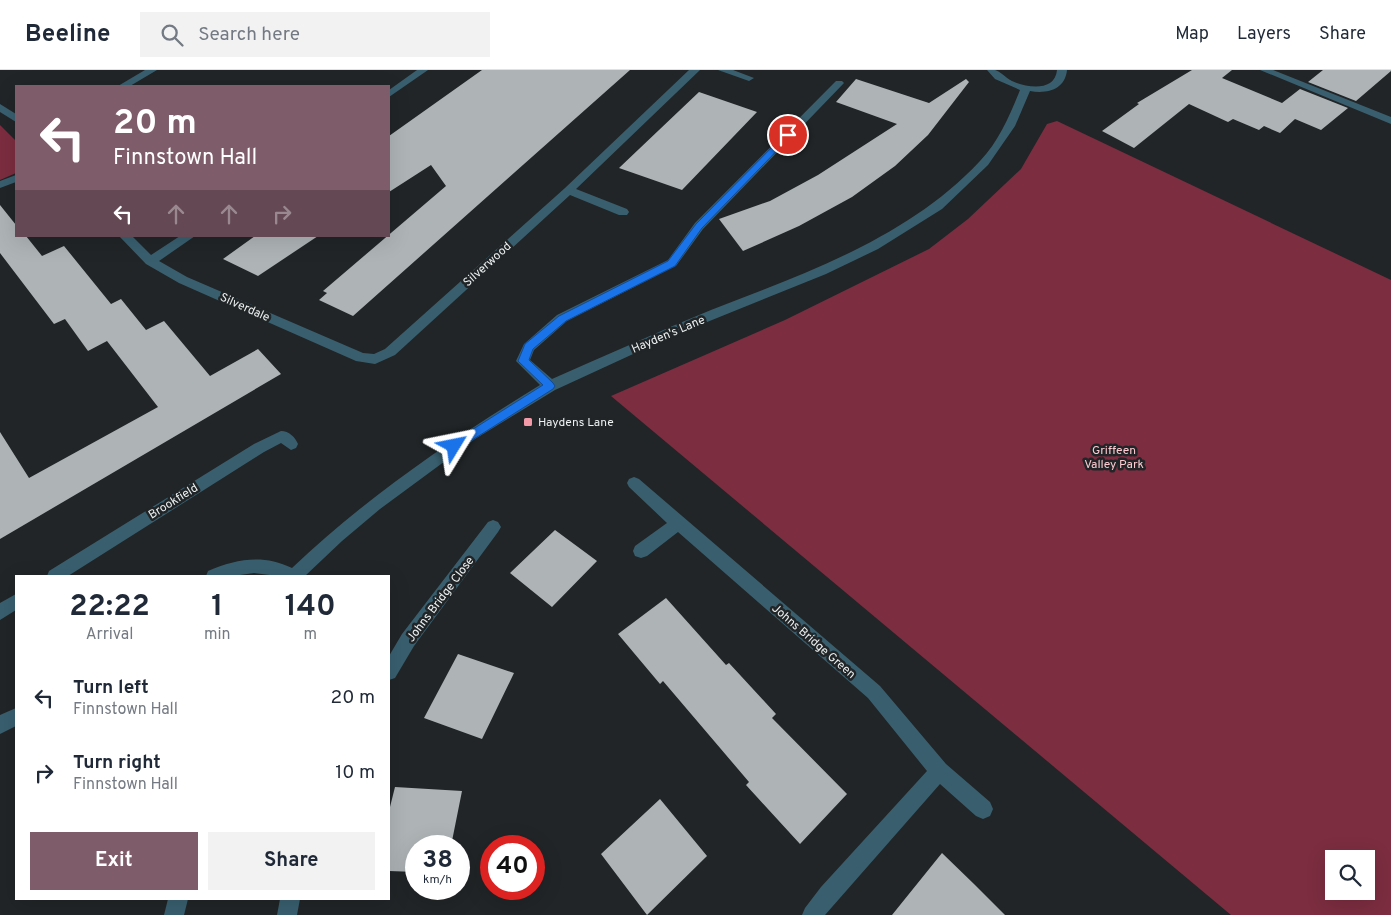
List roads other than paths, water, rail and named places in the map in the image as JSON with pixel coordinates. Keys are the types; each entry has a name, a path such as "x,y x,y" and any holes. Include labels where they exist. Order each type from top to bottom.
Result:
{"street":[{"path":"125,85 152,70"},
{"path":"390,93 423,70"},
{"name":"Silverwood","path":"375,359 390,352 569,190 695,70"},
{"path":"723,70 749,78"},
{"path":"992,70 1006,82 1026,88 1039,89 1054,86 1060,82 1063,76 1062,70"},
{"path":"1265,70 1391,121"},
{"path":"550,386 523,361 529,347 562,318 672,263 699,226 839,83"},
{"name":"Hayden's Lane","path":"295,575 336,536 375,504 470,434 550,386 665,334 822,271 874,246 938,206 984,164 1010,126 1026,88"},
{"path":"0,107 15,118"},
{"path":"0,185 15,178"},
{"path":"569,190 623,212"},
{"name":"Silverdale","path":"126,237 150,261 183,280 361,358 375,359"},
{"path":"150,261 188,237"},
{"name":"Brookfield","path":"57,575 259,448 281,437 284,437 291,444"},
{"name":"Johns Bridge Green","path":"634,482 678,523 874,692 939,771 983,809"},
{"path":"641,551 678,523"},
{"name":"Johns Bridge Close","path":"390,670 408,640 493,527"},
{"path":"216,575 246,566 268,566 292,575"},
{"path":"0,612 15,602"},
{"path":"0,724 15,717"},
{"path":"812,915 828,894 939,771"},
{"path":"174,915 178,900"},
{"path":"287,915 290,900"}],"place":[{"name":"Haydens Lane","path":"528,422"}],"park label":[{"name":"Griffeen Valley Park","path":"1114,457"}]}
